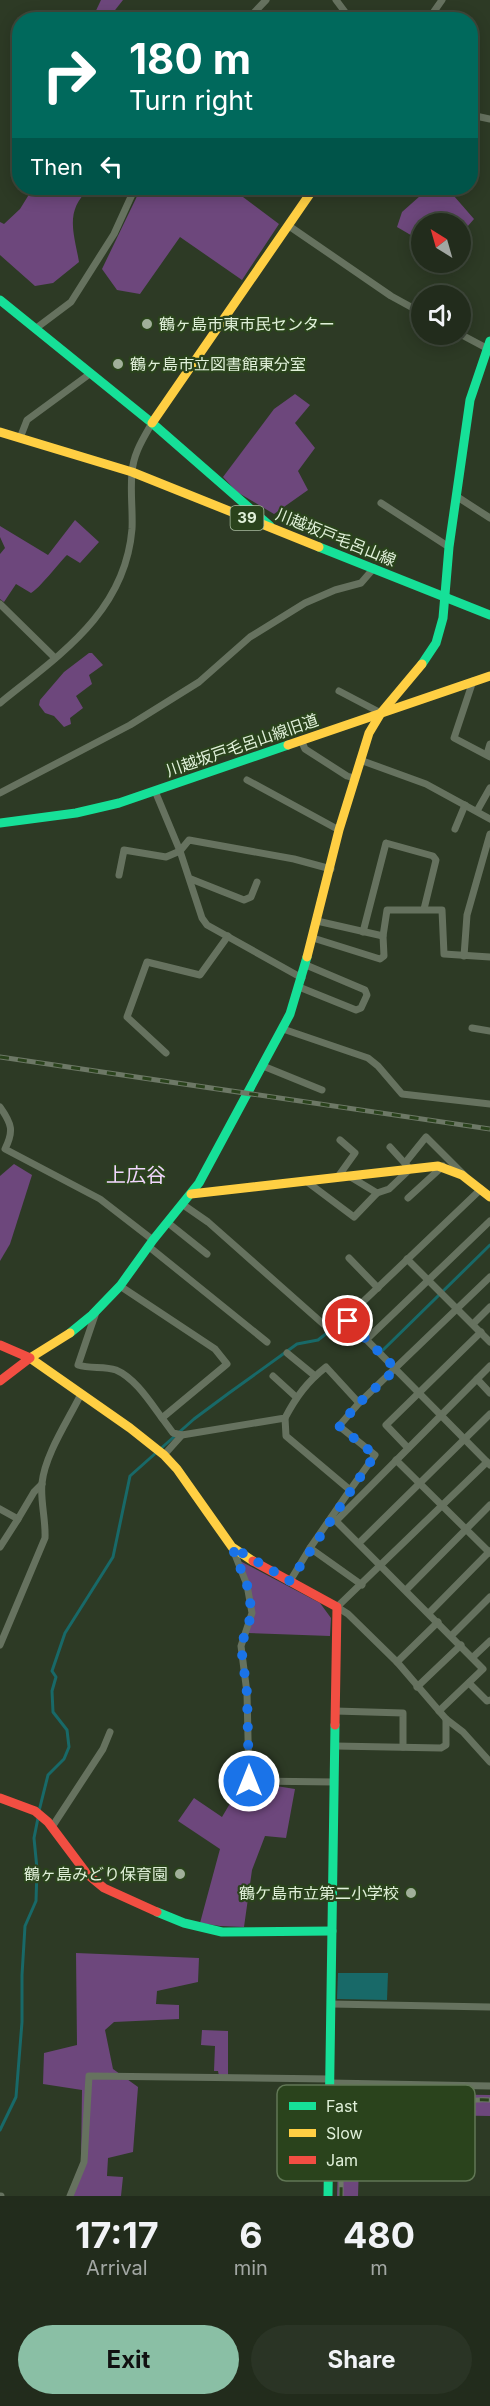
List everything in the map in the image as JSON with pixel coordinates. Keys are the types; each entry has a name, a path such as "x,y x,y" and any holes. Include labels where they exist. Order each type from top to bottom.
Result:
{"street":[{"path":"255,12 266,0"},
{"path":"35,329 71,302 114,234 132,195"},
{"path":"0,703 86,632 105,609 122,573 132,529 132,472 137,449 152,423 309,195"},
{"path":"289,226 391,296 411,307"},
{"path":"0,300 152,423 272,528"},
{"path":"0,1381 30,1358 71,1333 120,1286 167,1222 200,1183 283,1029 301,983 339,830 369,734 381,713 416,673 435,643 443,618 449,547 470,400 489,346 471,339"},
{"path":"20,438 27,420 91,373"},
{"name":"川越坂戸毛呂山線","path":"0,432 132,472 490,615"},
{"path":"456,496 490,518"},
{"path":"381,503 449,547"},
{"path":"0,793 130,725 199,682 250,637 304,603 335,590 361,583 374,568"},
{"path":"0,604 55,658"},
{"name":"川越坂戸毛呂山線旧道","path":"0,823 76,813 154,791 490,676"},
{"path":"473,681 454,738 488,755 490,744"},
{"path":"339,691 381,713"},
{"path":"301,740 305,749 347,776 354,778"},
{"path":"360,760 426,784 490,819"},
{"path":"247,780 339,830"},
{"path":"477,811 490,788"},
{"path":"154,791 180,851 202,918 207,925 301,983 356,1010 361,1008 367,995 364,990 306,965"},
{"path":"455,829 465,805"},
{"path":"464,956 467,915 489,839"},
{"path":"119,875 124,850 166,857 180,851 189,840 331,869"},
{"path":"363,932 386,843 433,856 436,860 424,909"},
{"path":"191,879 244,900 251,897 257,882"},
{"path":"313,938 380,959 384,956 383,936 387,910 442,910 444,954 490,957"},
{"path":"318,921 383,936"},
{"path":"166,1053 127,1017 147,962 200,975 228,936"},
{"path":"472,1028 490,1031"},
{"path":"283,1029 368,1058 402,1094 490,1104"},
{"path":"263,1066 322,1090"},
{"path":"0,1107 10,1124 12,1136 0,1157"},
{"path":"306,1181 354,1217 377,1193 389,1189 408,1166 426,1137 471,1181"},
{"path":"337,1178 355,1153 340,1140"},
{"path":"390,1147 408,1166"},
{"path":"5,1149 100,1198 267,1342"},
{"path":"191,1194 337,1178 408,1166 443,1166 471,1181 490,1197"},
{"path":"408,1198 443,1166"},
{"path":"349,1176 377,1193"},
{"path":"330,2085 337,1607 489,1463 345,1318 481,1188"},
{"path":"182,1204 208,1222 330,1330 348,1321"},
{"path":"367,1339 490,1221"},
{"path":"167,1222 207,1254"},
{"path":"349,1258 378,1288"},
{"path":"407,1259 490,1342"},
{"path":"334,1519 350,1490 375,1455 339,1426 359,1403 490,1277"},
{"path":"120,1286 215,1349 227,1364 162,1418"},
{"path":"473,1324 490,1307"},
{"path":"97,1310 78,1365 115,1370 124,1375 140,1390 173,1433 182,1435 285,1418"},
{"path":"408,1448 386,1425 481,1332"},
{"path":"0,1345 30,1358 164,1455 177,1469 232,1547 247,1585 252,1613 241,1646 247,1693 249,1781 334,1782"},
{"path":"287,1353 315,1376"},
{"path":"290,1581 310,1548 334,1519 490,1366"},
{"path":"350,1490 286,1436 285,1418 296,1397 326,1367 359,1403"},
{"path":"273,1377 296,1397"},
{"path":"477,1379 490,1393"},
{"path":"0,1645 45,1538 46,1522 42,1484 46,1466 81,1394"},
{"path":"359,1543 490,1414"},
{"path":"164,1455 182,1435"},
{"path":"396,1460 490,1552 429,1613"},
{"path":"0,1547 34,1492 42,1484"},
{"path":"406,1590 490,1505"},
{"path":"0,1509 18,1519"},
{"path":"334,1519 483,1669 439,1711"},
{"path":"232,1547 348,1614 397,1662 446,1719 463,1732 490,1762"},
{"path":"310,1548 362,1585"},
{"path":"451,1636 490,1597"},
{"path":"397,1662 438,1622"},
{"path":"473,1658 490,1641"},
{"path":"417,1687 461,1645"},
{"path":"469,1683 487,1701 490,1700"},
{"path":"335,1711 403,1713 403,1747"},
{"path":"334,1746 441,1748 446,1745 446,1719"},
{"path":"52,1827 103,1749 110,1732"},
{"path":"0,1798 34,1811 52,1827 87,1874 104,1888 184,1923 222,1932 332,1931"},
{"path":"331,2004 490,2007"},
{"path":"70,2196 84,2163 89,2076 458,2085"},
{"path":"475,2086 490,2086"},
{"path":"328,2181 328,2196"}],"shaded area":[{"path":"101,0 123,0 114,12 95,12"},
{"path":"29,195 84,195 77,205 73,222 79,262 53,283 35,286 0,255 0,222 4,224 20,209"},
{"path":"138,195 240,195 279,224 242,280 180,237 140,294 117,290 102,269"},
{"path":"421,195 453,195 469,213 411,213 411,235 397,227 402,212"},
{"path":"295,394 310,405 295,423 315,448 298,471 308,490 274,514 237,492 223,477 274,409"},
{"path":"75,520 99,542 80,563 67,555 44,582 31,593 16,584 4,602 0,599 0,554 5,548 0,537 0,526 48,555"},
{"path":"92,653 103,665 89,675 92,684 76,696 83,708 70,718 71,724 64,727 54,716 45,713 39,705 40,700 64,672"},
{"path":"14,1164 32,1175 10,1244 0,1261 0,1176"},
{"path":"242,1562 320,1603 331,1618 330,1636 247,1633 252,1613 239,1564"},
{"path":"245,1778 295,1789 286,1838 265,1836 252,1870 244,1927 200,1923 220,1849 178,1821 194,1798 222,1817"},
{"path":"76,1953 199,1958 198,1982 157,1991 156,2004 179,2005 179,2019 114,2022 105,2030 113,2069 138,2087 133,2152 108,2158 107,2176 123,2177 121,2196 67,2196 81,2162 82,2090 43,2084 44,2053 77,2045"},
{"path":"202,2030 228,2031 228,2076 219,2076 218,2071 214,2071 215,2046 201,2045"},
{"path":"475,2095 490,2095 490,2116 475,2116"},
{"path":"337,2181 358,2181 358,2196 337,2196"}],"water":[{"path":"338,1973 388,1973 387,2000 337,1999"}],"waterway":[{"path":"383,1350 490,1245"},
{"path":"39,1811 48,1775 64,1759 69,1747 67,1730 53,1712 52,1691 56,1677 52,1671 65,1633 113,1557 130,1476 194,1419 229,1393 297,1344 318,1340 327,1333"},
{"path":"0,2130 16,2097 22,2022 25,1926 36,1901 37,1869 34,1838 38,1818"}],"railway":[{"path":"0,1057 490,1129"},
{"path":"475,2100 490,2100"},
{"path":"341,2181 341,2196"}],"traffic: fast":[{"path":"0,300 152,423 270,526"},
{"path":"422,664 436,643 443,618 449,547 470,400 490,341"},
{"path":"319,547 490,615"},
{"path":"0,823 76,813 119,803 288,745"},
{"path":"70,1333 92,1315 120,1286 153,1240 199,1183 290,1014 307,957"},
{"path":"330,2085 335,1725"},
{"path":"157,1912 184,1923 222,1932 332,1931"},
{"path":"328,2181 328,2196"}],"traffic: slow":[{"path":"152,423 309,195"},
{"path":"0,432 132,472 319,547"},
{"path":"307,957 339,830 369,733 381,713 422,664"},
{"path":"288,745 490,676"},
{"path":"191,1194 438,1166 462,1175 490,1197"},
{"path":"70,1333 30,1358 130,1428 164,1455 177,1469 232,1547 253,1561"}],"traffic: jam":[{"path":"0,1345 30,1358 0,1381"},
{"path":"253,1561 337,1607 335,1725"},
{"path":"0,1798 35,1811 48,1822 87,1874 104,1888 157,1912"}],"place":[{"name":"鶴ヶ島市東市民センター","path":"147,324"},
{"name":"鶴ヶ島市立図書館東分室","path":"118,364"},
{"name":"鶴ヶ島みどり保育園","path":"180,1874"},
{"name":"鶴ケ島市立第二小学校","path":"411,1893"}],"district":[{"name":"上広谷","path":"136,1175"}],"route":[{"path":"249,1781 249,1715 241,1646 252,1613 247,1585 232,1547 242,1555 290,1581 310,1548 375,1455 339,1426 359,1403 396,1369 348,1321"}]}
